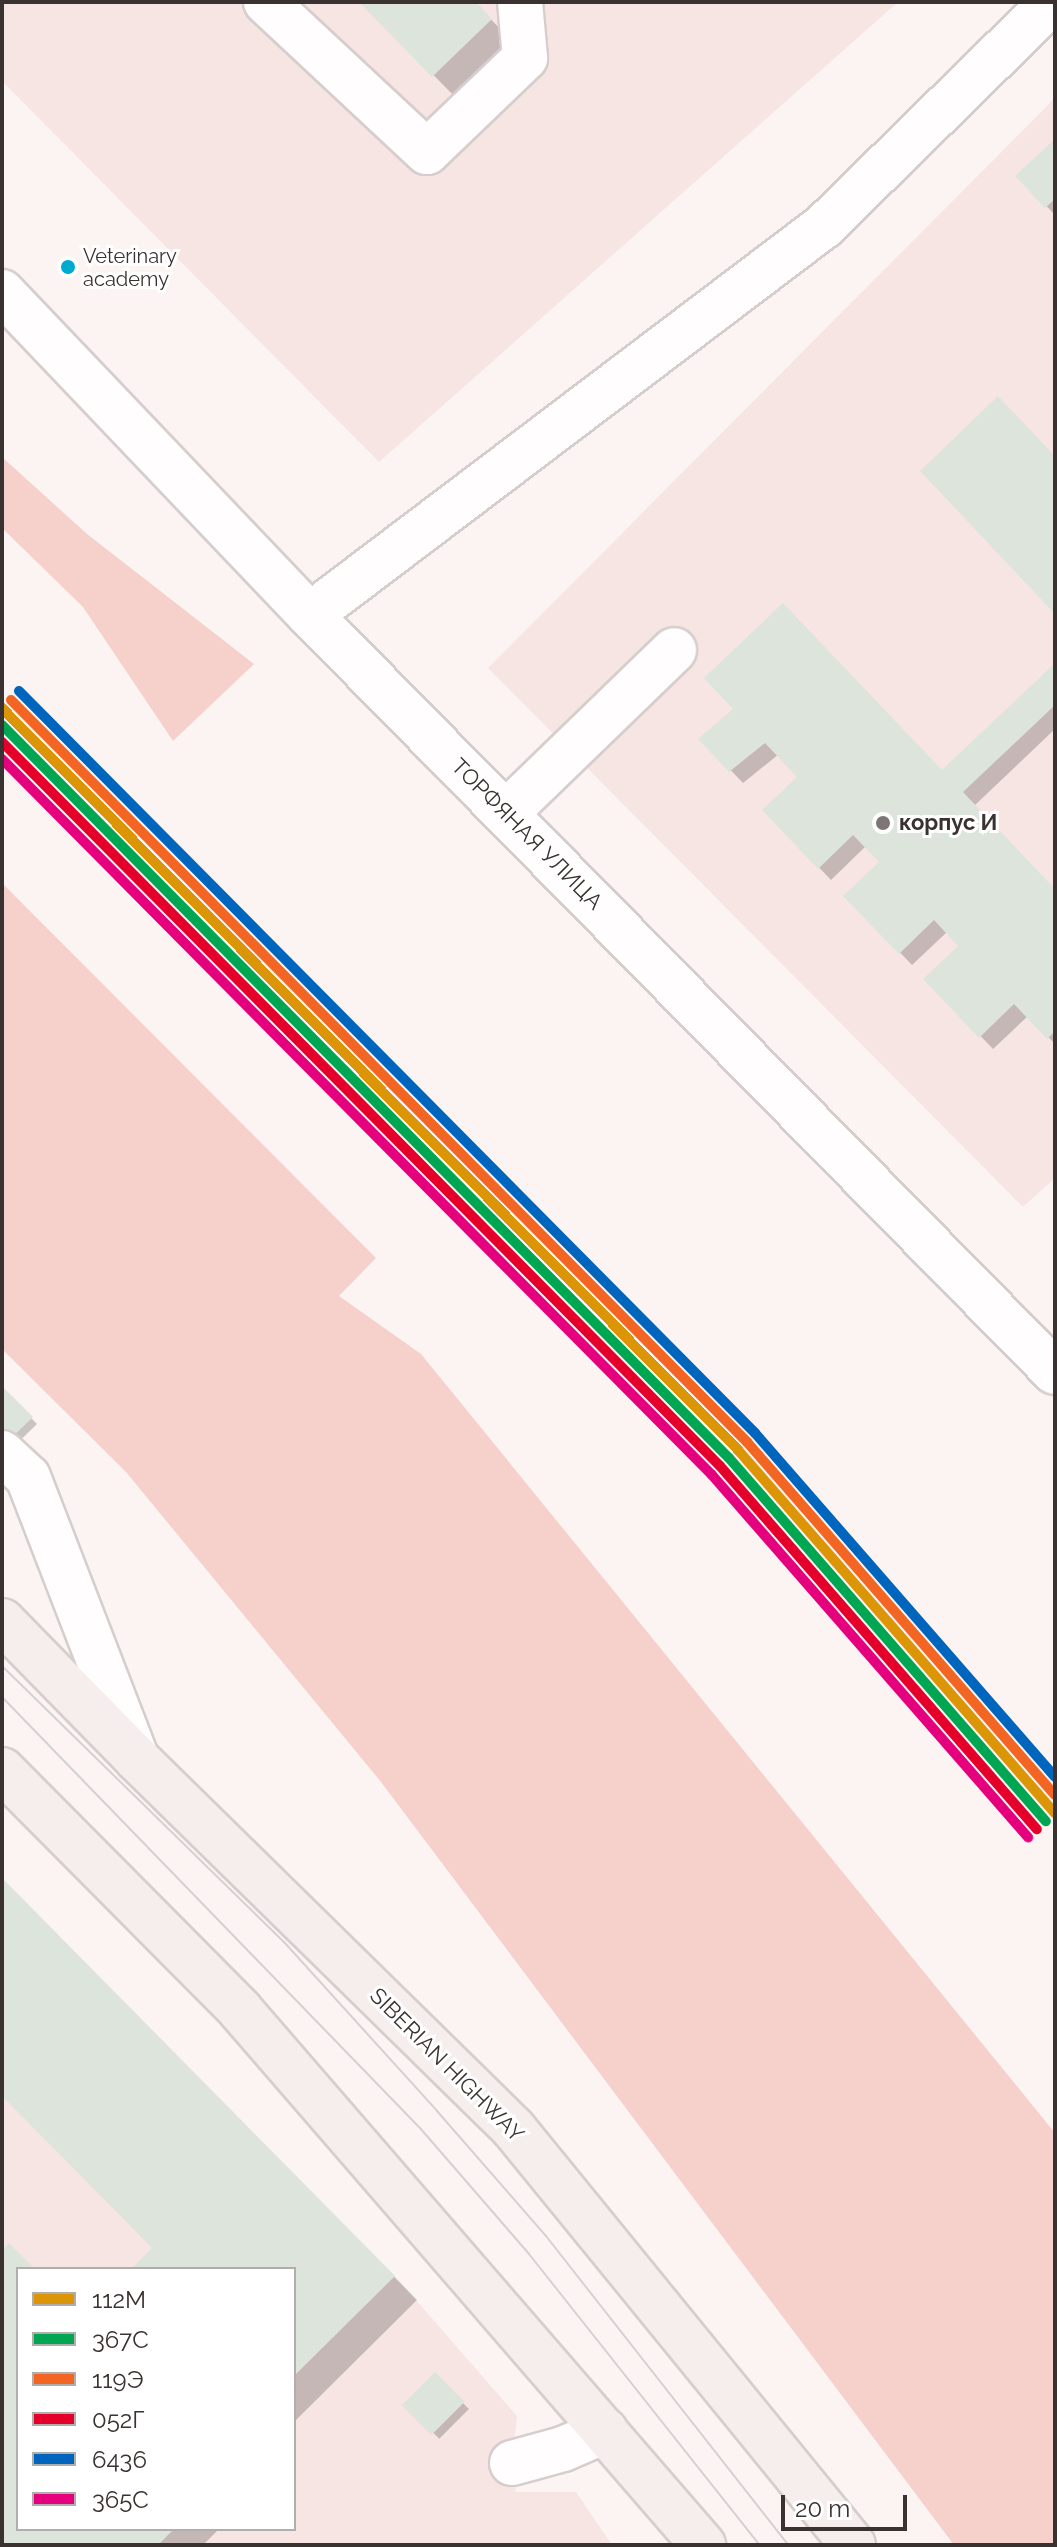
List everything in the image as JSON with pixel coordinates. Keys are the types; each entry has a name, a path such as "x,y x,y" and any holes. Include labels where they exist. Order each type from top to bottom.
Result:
{"main road":[{"name":"SIBERIAN HIGHWAY","path":"2,1621 137,1759 513,2128 853,2545"},
{"path":"2,1770 240,2010 703,2545"}],"street":[{"path":"266,2 427,152 525,58 520,2"},
{"path":"310,615 824,226 1052,2"},
{"name":"ТОРФЯНАЯ УЛИЦА","path":"2,292 310,615 1055,1372"},
{"path":"506,813 674,650"},
{"path":"2,1453 28,1477 137,1759"},
{"path":"512,2463 563,2449 605,2431"}],"shaded area":[{"path":"2,2 898,2 379,462 2,81"},
{"path":"1055,98 1055,1178 1023,1207 488,668"},
{"path":"2,457 87,534 254,664 173,741 83,607 2,528"},
{"path":"2,883 376,1258 339,1296 421,1354 1055,2133 1055,2545 954,2545 381,1782 126,1472 2,1349"},
{"path":"2,1878 395,2276 517,2416 512,2463 516,2492 576,2492 612,2545 2,2545"}],"building":[{"path":"359,2 476,2 492,19 432,77"},
{"path":"1055,139 1055,199 1045,208 1015,176"},
{"path":"998,396 1055,456 1055,614 920,471"},
{"name":"корпус И","path":"783,603 942,770 1055,663 1055,705 963,792 1055,889 1055,1031 1047,1039 1014,1004 979,1038 923,979 958,946 934,920 899,954 843,896 879,862 853,835 818,869 762,810 797,777 765,743 729,772 698,739 733,709 704,678"},
{"path":"2,1386 33,1417 2,1447"},
{"path":"2,1878 395,2276 296,2374 296,2267 133,2267 152,2248 2,2096"},
{"path":"9,2243 33,2267 16,2267 16,2531 172,2531 158,2545 2,2545 2,2250"},
{"path":"435,2372 465,2402 431,2435 402,2405"}],"tram line":[{"path":"2,1666 284,1942 437,2111 546,2236 788,2545"},
{"path":"2,1697 420,2128 529,2254 760,2545"}],"transit line":[{"name":"6436","path":"19,691 755,1433 1055,1777"},
{"name":"119Э","path":"11,700 747,1442 1055,1795"},
{"name":"112М","path":"2,708 738,1450 1055,1813"},
{"name":"367С","path":"2,725 729,1458 1046,1821"},
{"name":"052Г","path":"2,742 720,1466 1037,1829"},
{"name":"365С","path":"2,759 712,1475 1028,1837"}],"place":[{"name":"Veterinary academy","path":"68,267"},
{"name":"корпус И","path":"883,823"}]}
